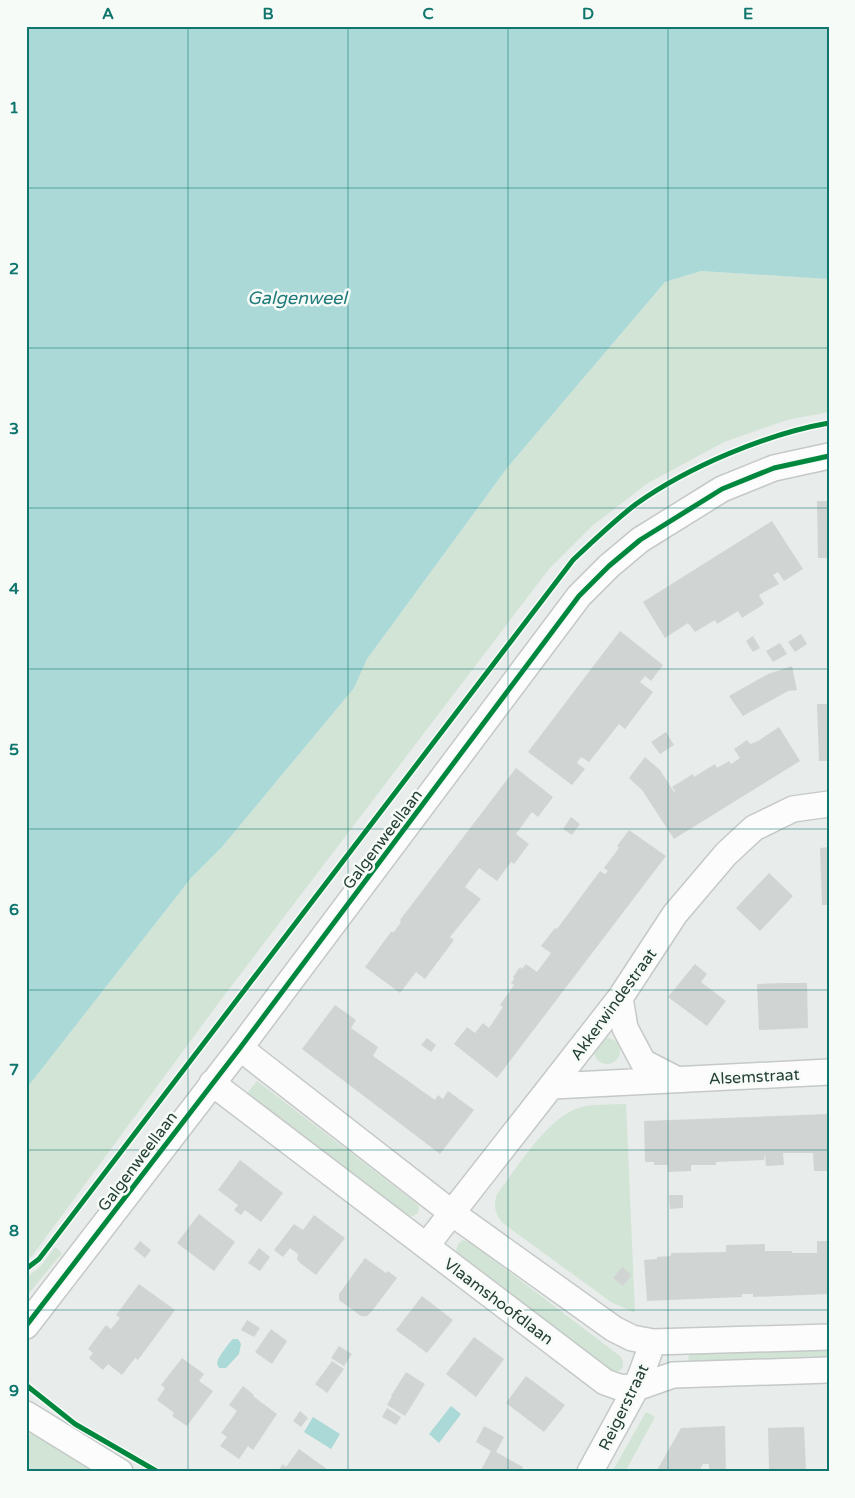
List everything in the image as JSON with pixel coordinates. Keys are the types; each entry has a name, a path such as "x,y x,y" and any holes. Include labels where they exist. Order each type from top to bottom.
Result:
{"street":[{"name":"Galgenweellaan","path":"26,1326 240,1048 579,596 640,540 722,489 774,468 829,456"},
{"name":"Akkerwindestraat","path":"426,1246 620,998 675,914 733,848 754,828 794,809 829,804"},
{"path":"620,998 625,1028 643,1062 678,1080"},
{"path":"240,1048 452,1213 614,1329 632,1338 653,1342 829,1337"},
{"name":"Alsemstraat","path":"553,1086 829,1072"},
{"name":"Vlaamshoofdlaan","path":"212,1083 605,1382 619,1387 636,1388 673,1375 829,1370"},
{"name":"Reigerstraat","path":"590,1472 636,1388 653,1342"},
{"path":"26,1414 120,1472"}],"green space":[{"path":"701,271 829,279 829,412 787,420 724,442 648,483 592,526 549,569 220,1001 32,1256 26,1260 26,1089 191,878 222,847 354,688 367,659 507,468 665,282"},
{"path":"607,1038 616,1042 620,1051 616,1060 607,1064 598,1060 594,1051 598,1042"},
{"path":"257,1081 416,1203 419,1207 418,1213 413,1216 407,1215 247,1093"},
{"path":"626,1104 635,1313 611,1302 504,1224 497,1214 495,1206 497,1194 533,1146 554,1123 582,1107"},
{"path":"463,1240 471,1243 620,1356 623,1361 623,1367 619,1371 611,1370 460,1257 456,1250 458,1244"},
{"path":"55,1247 62,1253 26,1297 26,1278 40,1267"},
{"path":"829,1348 828,1358 691,1363 688,1358 690,1354 696,1352"},
{"path":"646,1412 655,1417 625,1472 612,1472"},
{"path":"33,1430 97,1472 26,1472 26,1440"}],"water":[{"name":"Galgenweel","path":"26,26 829,26 829,279 701,271 665,282 507,468 367,659 354,688 222,847 191,878 26,1089"},
{"path":"233,1339 238,1339 241,1344 239,1354 226,1368 219,1368 217,1363"},
{"path":"451,1406 461,1414 439,1443 429,1434"},
{"path":"313,1417 340,1434 331,1449 304,1432"}],"building":[{"path":"817,501 829,501 829,558 818,558"},
{"path":"772,521 803,569 784,581 778,572 773,575 779,584 759,595 764,604 742,618 738,611 717,624 715,620 695,632 688,623 665,638 643,602"},
{"path":"620,631 663,665 651,681 645,676 640,682 653,692 625,729 619,724 589,762 581,757 577,763 585,769 572,785 528,752"},
{"path":"801,634 807,644 795,652 788,642"},
{"path":"753,636 760,648 753,652 746,641"},
{"path":"780,643 787,654 773,662 766,651"},
{"path":"792,666 797,690 788,691 743,716 729,696 768,674"},
{"path":"817,704 829,704 829,761 819,761"},
{"path":"779,727 800,761 674,839 642,790 629,778 645,757 660,770 674,792 672,787 693,774 694,777 715,764 717,768 729,761 731,764 740,758 734,749 747,740 750,744 758,741"},
{"path":"666,732 674,745 660,754 651,742"},
{"path":"516,768 553,797 538,817 532,812 516,834 529,844 514,864 511,862 497,881 479,868 465,887 481,899 450,937 454,940 425,979 416,972 400,993 365,967 391,932 394,932 401,922 400,920"},
{"path":"571,817 580,824 572,835 563,829"},
{"path":"629,830 666,856 497,1078 454,1044 467,1027 475,1033 483,1023 489,1028 503,1007 500,1005 514,985 511,983 514,979 513,977 520,967 522,969 526,964 537,972 551,953 541,946 555,928 557,929 600,871 605,874 608,871 604,868 619,848 617,846"},
{"path":"829,847 829,905 822,905 820,848"},
{"path":"769,873 793,896 760,931 736,908"},
{"path":"695,964 707,974 701,982 726,1001 707,1026 668,997"},
{"path":"807,983 808,1028 759,1030 757,984"},
{"path":"335,1005 356,1020 351,1028 378,1047 373,1056 435,1100 438,1095 443,1099 448,1091 474,1110 440,1154 302,1049"},
{"path":"427,1038 436,1045 431,1052 421,1045"},
{"path":"829,1114 829,1171 814,1171 813,1153 783,1153 784,1165 766,1166 765,1154 764,1160 716,1162 716,1165 691,1165 691,1171 668,1172 668,1165 654,1165 654,1162 645,1162 644,1121"},
{"path":"240,1160 283,1193 261,1222 245,1210 241,1215 234,1210 238,1205 218,1190"},
{"path":"669,1195 683,1195 683,1208 670,1209"},
{"path":"199,1214 235,1242 214,1271 177,1243"},
{"path":"314,1215 345,1238 316,1275 300,1263 297,1259 298,1254 290,1248 283,1257 274,1250 294,1224 303,1230"},
{"path":"140,1241 151,1250 145,1258 134,1249"},
{"path":"817,1241 829,1241 829,1294 753,1297 753,1294 742,1294 742,1297 647,1301 644,1260 671,1256 671,1253 726,1252 726,1245 765,1244 765,1251 817,1253"},
{"path":"259,1248 270,1257 260,1271 248,1263"},
{"path":"365,1258 386,1273 388,1271 397,1278 372,1311 367,1316 361,1316 339,1300 339,1294"},
{"path":"622,1267 632,1275 623,1286 613,1278"},
{"path":"139,1284 175,1310 138,1360 135,1358 122,1375 108,1364 103,1370 89,1358 93,1353 88,1349 106,1325 111,1329 120,1318 116,1315"},
{"path":"422,1296 453,1320 427,1353 396,1330"},
{"path":"247,1320 260,1328 254,1337 241,1330"},
{"path":"271,1329 287,1341 272,1364 255,1352"},
{"path":"474,1337 504,1359 476,1397 446,1374"},
{"path":"339,1346 352,1354 344,1366 331,1358"},
{"path":"182,1358 204,1374 199,1381 213,1391 187,1426 172,1416 174,1413 157,1400 165,1388 161,1385"},
{"path":"332,1361 344,1369 327,1393 315,1384"},
{"path":"406,1372 425,1384 405,1416 387,1405"},
{"path":"526,1376 565,1405 544,1432 506,1403"},
{"path":"243,1386 277,1414 253,1450 248,1446 239,1459 220,1446 227,1437 221,1433 237,1411 229,1405"},
{"path":"387,1408 401,1417 396,1425 382,1417"},
{"path":"300,1411 308,1418 301,1427 293,1421"},
{"path":"484,1426 504,1437 496,1452 523,1467 521,1472 480,1472 491,1451 476,1442"},
{"path":"725,1426 726,1472 709,1472 709,1464 703,1464 699,1472 656,1472 681,1428"},
{"path":"804,1427 806,1469 769,1470 768,1428"},
{"path":"299,1449 331,1472 277,1472 283,1464 286,1467"}],"cycle path":[{"path":"26,1269 39,1259 573,560 636,504 679,477 754,444 780,435 829,423"},
{"path":"26,1326 240,1048 579,596 609,566 640,540 722,489 774,468 829,456"},
{"path":"26,1385 75,1424 158,1472"}]}
